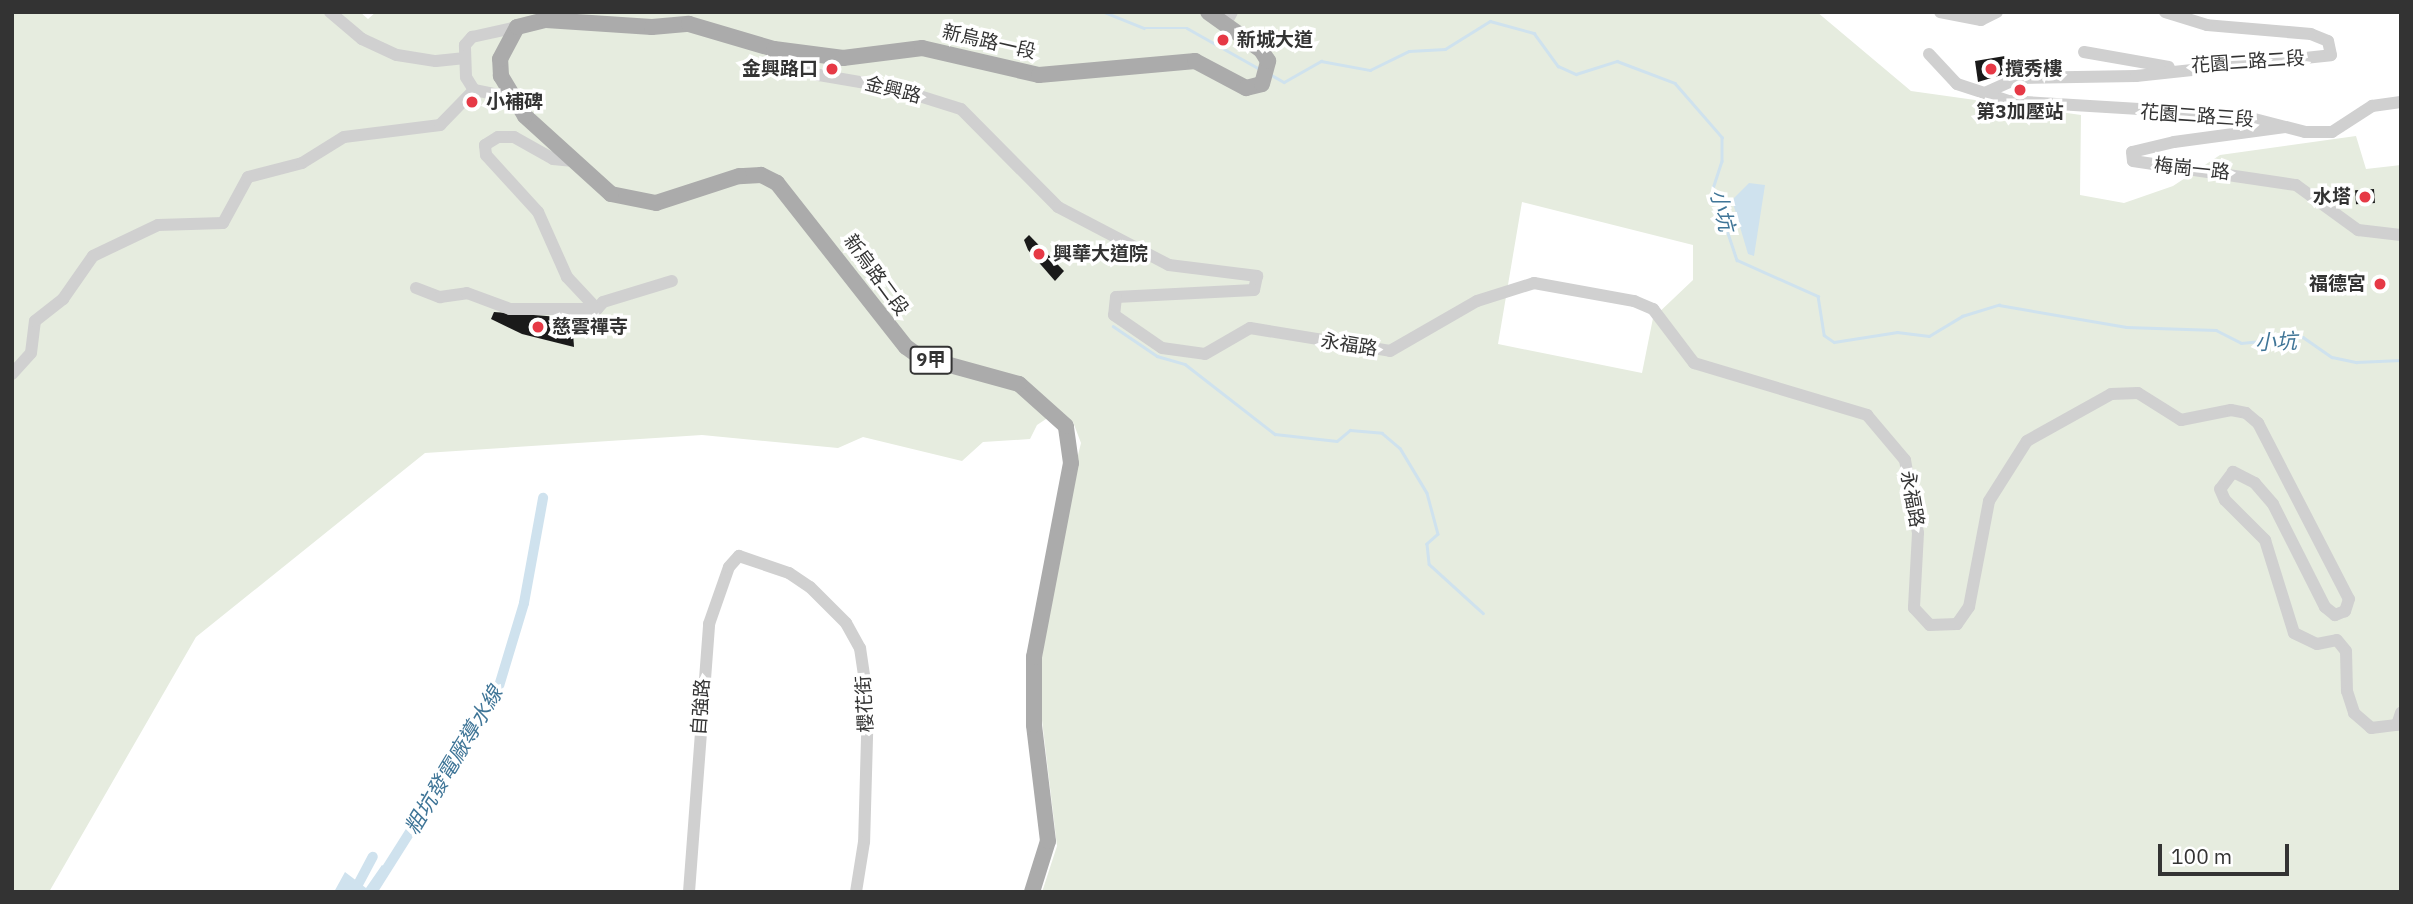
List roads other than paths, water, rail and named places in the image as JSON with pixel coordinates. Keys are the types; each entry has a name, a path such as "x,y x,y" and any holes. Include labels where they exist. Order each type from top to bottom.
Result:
{"main road":[{"name":"新烏路一段","path":"517,27 547,20 652,27 689,24 774,48 843,58 922,48 1039,75 1195,61 1246,89 1262,84 1268,61 1230,17 1208,12"},
{"name":"新烏路二段","path":"517,27 500,59 511,97 571,161 611,194 638,202 656,203 739,176 761,175 777,183 906,346 920,357 1019,384 1066,426 1071,463 1034,657 1034,725 1048,841 1032,892"}],"street":[{"path":"330,12 362,39 397,55 436,61 463,58"},
{"path":"1940,12 1981,20 1997,12"},
{"name":"花園二路二段","path":"1987,92 2019,78 2136,76 2173,68 2331,55 2328,41 2311,34 2207,25 2165,12"},
{"path":"474,90 463,58 472,37 517,27"},
{"name":"金興路","path":"774,48 778,60 819,75 894,88 961,109 986,129 1001,154"},
{"path":"2084,52 2173,68"},
{"path":"1929,54 1957,84 1987,92"},
{"path":"474,90 511,97"},
{"path":"12,374 31,353 34,321 63,299 93,256 158,225 223,223 248,177 302,163 344,137 440,125 474,90"},
{"name":"花園二路三段","path":"1987,92 2009,101 2239,115 2285,127 2332,132 2372,106 2401,102"},
{"name":"梅崗一路","path":"2285,127 2132,152 2133,161 2296,185 2358,230 2401,235"},
{"path":"571,161 553,159 514,137 498,137 485,145 486,155 538,212 567,277 597,309"},
{"name":"永福路","path":"1001,154 1058,207 1169,265 1256,276 1254,290 1116,297 1114,315 1162,348 1205,354 1250,328 1390,351 1477,301 1534,283 1634,301 1653,309 1694,363 1867,415 1905,460 1919,533 1914,608 1930,625 1957,624 1969,607 1989,501 2027,441 2111,394 2138,393 2181,420 2231,410 2246,413 2258,423 2349,599 2345,611 2335,615 2325,607 2273,505 2255,483 2233,472 2220,489 2225,500 2265,540 2294,633 2317,644 2337,640 2346,651 2347,691 2354,713 2371,728 2396,725 2401,713"},
{"path":"416,288 440,297 467,293 510,309 597,309 603,302 673,281"},
{"name":"自強路","path":"689,892 709,624 729,566 739,556 764,564"},
{"name":"櫻花街","path":"764,564 789,573 831,605 860,648 868,702 864,842 856,892"}],"water":[{"path":"1749,183 1765,185 1754,256 1748,254 1732,200"},
{"path":"382,865 389,870 375,892 334,892 345,872 366,888"}],"waterway":[{"name":"小坑","path":"1104,12 1144,28 1187,28 1258,68"},
{"name":"小坑","path":"1270,74 1284,82 1321,61 1370,70 1409,51 1445,49 1490,21 1534,33 1558,66 1576,74 1617,61 1675,83 1722,137 1722,161 1713,188 1737,260 1818,296 1824,335 1834,342 1897,332 1929,336 1962,316 1999,305 2126,327 2216,330 2241,343 2303,337 2332,357 2356,362 2401,360"},
{"path":"1113,326 1157,356 1185,364 1275,434 1337,441 1350,430 1382,433 1400,448 1427,493 1438,534 1427,544 1429,564 1483,613"},
{"name":"粗坑發電廠導水線","path":"372,892 496,696 524,603 543,498"},
{"path":"354,892 373,857"}],"place":[{"name":"新城大道","path":"1223,40"},
{"name":"金興路口","path":"832,69"},
{"name":"攬秀樓","path":"1991,69"},
{"name":"第3加壓站","path":"2020,90"},
{"name":"小補碑","path":"472,102"},
{"name":"水塔","path":"2365,197"},
{"name":"興華大道院","path":"1039,254"},
{"name":"福德宮","path":"2380,284"},
{"name":"慈雲禪寺","path":"538,327"}]}
